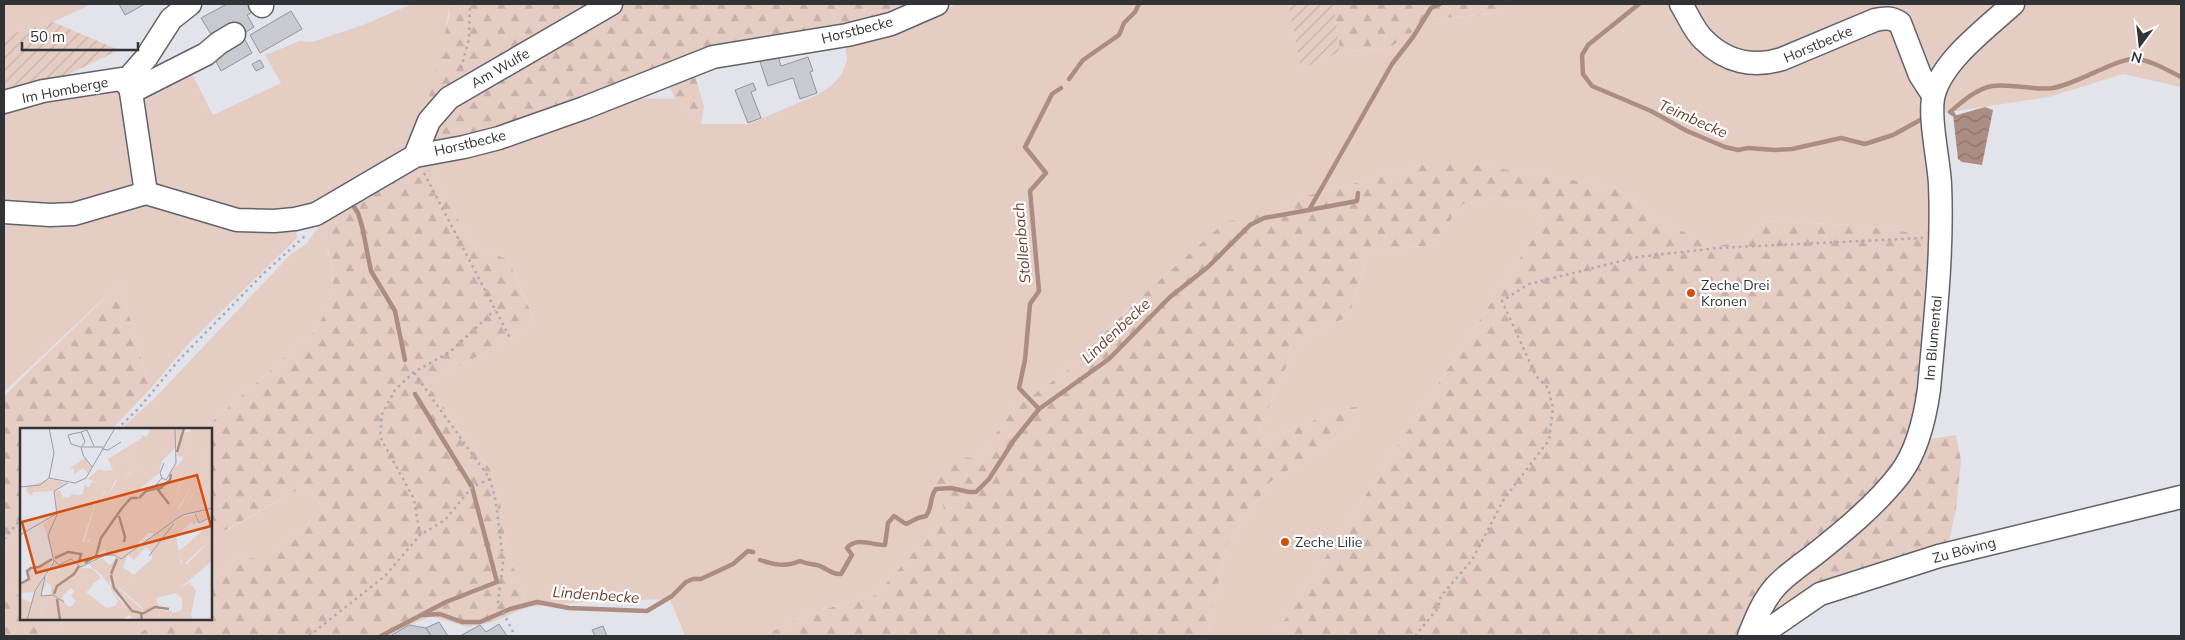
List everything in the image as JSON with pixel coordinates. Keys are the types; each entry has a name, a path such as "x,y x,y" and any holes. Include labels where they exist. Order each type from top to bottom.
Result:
{"street":[{"name":"Im Homberge","path":"4,102 43,91 121,79 128,87 171,20 190,4"},
{"name":"Am Wulfe","path":"415,156 429,122 449,98 611,4"},
{"name":"Horstbecke","path":"146,194 237,220 274,221 316,214 415,156 499,138 584,108 713,57 847,35 891,24 937,4"},
{"name":"Horstbecke","path":"1681,4 1703,40 1726,56 1749,64 1767,63 1782,59 1876,20 1886,17 1894,19 1900,23 1920,75 1933,95"},
{"name":"Im Blumental","path":"1749,636 1759,612 1778,584 1845,530 1875,500 1900,474 1914,448 1926,412 1929,389 1940,237 1940,183 1933,122 1933,95 1941,76 1966,47 2013,4"},
{"path":"4,212 50,215 74,214 146,194 128,87 206,54 234,34"},
{"name":"Zu Böving","path":"1759,636 1820,594 1939,556 2181,497"}],"path":[{"path":"449,98 466,55 469,38 470,4"},
{"path":"415,156 510,338"},
{"path":"118,428 139,408 178,361 263,274 305,238 316,214"},
{"path":"1415,636 1438,608 1441,596 1472,560 1504,499 1549,440 1553,408 1548,388 1536,376 1502,301 1528,284 1638,257 1717,248 1940,237"},
{"path":"420,535 414,499 380,437 382,414 395,390 414,372 450,352 495,310"},
{"path":"414,372 490,479 496,502 504,562 498,602 515,636"},
{"path":"309,636 385,576 420,535 446,520 472,487 490,479"},
{"path":"4,539 20,520"}],"green space":[{"path":"4,4 92,4 53,22 4,36"},
{"path":"412,4 450,4 438,78 409,149 315,209 267,218 153,190 137,101 189,68 213,115 281,83 265,55 300,41 312,42 363,25"},
{"path":"450,4 928,4 693,69 704,107 701,124 675,99 663,72 621,91 423,149 419,134 449,17"},
{"path":"957,4 1288,4 1301,69 1340,52 1389,48 1431,19 1491,14 1512,4 2005,4 1931,76 1902,18 1736,64 1887,23 1915,75 1923,105 1934,232 1907,232 1853,225 1764,221 1745,244 1710,245 1662,221 1615,187 1471,164 1426,164 1306,196 1283,208 1133,303 1068,370 1013,409 978,460 937,484 947,516 876,595 804,615 764,636 685,636 670,599 597,601 528,607 506,547 500,500 490,469 426,383 505,342 535,321 508,259 475,249 424,160 629,98 675,99 701,124 749,124 819,94 831,86 842,74 847,60 845,43 889,33"},
{"path":"1288,4 1334,4 1340,52 1301,69"},
{"path":"1334,4 1512,4 1491,14 1431,19 1389,48 1340,52"},
{"path":"2020,4 2181,4 2181,87 2123,74 2049,97 1937,114 1946,79"},
{"path":"53,22 119,50 48,84 4,98 4,36"},
{"path":"120,86 139,181 130,192 93,204 4,208 4,105"},
{"path":"424,160 475,249 508,259 535,322 505,342 426,383 490,469 500,500 506,547 528,607 490,623 467,627 431,616 385,636 135,636 160,620 212,620 212,582 238,555 260,560 325,511 306,485 224,531 212,519 212,428 205,428 309,336 324,316 331,296 333,274 321,229 321,217"},
{"path":"1426,164 1472,164 1615,187 1662,221 1710,245 1745,244 1764,221 1853,225 1907,232 1934,232 1924,440 1956,435 1961,461 1956,509 1947,550 1816,591 1747,623 1742,636 1274,636 1543,223 1533,204 1498,198 1463,204 1432,245 1368,252 1349,316 1310,334 1289,360 1260,427 1264,441 1344,408 1357,407 1353,427 1269,483 1227,544 1207,636 764,636 804,615 876,595 946,516 937,484 950,453 978,460 1013,409 1068,370 1133,304 1225,222 1283,208 1306,196"},
{"path":"1498,198 1533,204 1543,223 1274,636 1207,636 1227,544 1269,483 1353,427 1357,407 1344,408 1264,441 1260,427 1289,360 1310,334 1349,316 1368,252 1432,245 1463,204"},
{"path":"137,203 296,229 297,238 189,343 150,389 120,283 4,392 4,218"},
{"path":"320,225 332,269 333,282 332,295 327,308 320,322 309,336 205,428 122,428 153,400 290,255 306,244"},
{"path":"120,283 150,389 113,428 20,428 20,531 4,548 4,396"},
{"path":"306,485 325,511 260,561 238,555 212,582 212,519 225,531"},
{"path":"20,531 20,597 4,582 4,548"},
{"path":"4,582 20,597 20,620 44,620 61,636 4,636"},
{"path":"44,620 160,620 135,636 61,636"}],"water":[{"path":"1985,107 1993,110 1982,165 1962,162 1958,159 1953,114 1957,115"}],"building":[{"path":"119,4 145,4 125,15"},
{"path":"227,4 248,4 253,12 247,15 254,27 243,34 214,39 201,18"},
{"path":"291,11 302,29 260,53 250,35"},
{"path":"243,36 252,53 221,71 211,52"},
{"path":"777,53 781,66 808,57 813,71 810,72 817,93 800,99 793,78 768,86 759,59"},
{"path":"260,60 264,67 256,71 252,64"},
{"path":"753,83 756,90 751,92 761,118 748,123 735,90"},
{"path":"439,622 448,636 431,636 426,628"},
{"path":"499,624 507,636 460,636 480,625 486,632"},
{"path":"409,625 426,628 431,636 390,636"},
{"path":"603,626 607,636 595,636 592,630"}],"waterway":[{"name":"Stollenbach","path":"1069,79 1083,60 1119,35 1124,23 1135,12 1139,4"},
{"name":"Lindenbecke","path":"760,560 780,565 800,561 841,574 852,555 847,548 851,544 866,542 885,545 888,523 894,516 906,524 926,516 930,509 932,495 936,489 951,488 976,492 989,479 1014,440 1039,409 1109,359 1170,297 1208,267 1250,225 1264,218 1309,210 1392,64 1413,37 1431,8 1440,4"},
{"name":"Teimbecke","path":"1639,4 1588,45 1582,55 1583,74 1592,86 1651,111 1687,131 1725,147 1738,150 1748,148 1792,149 1841,138 1865,144 1893,135 1922,119"},
{"name":"Teimbecke","path":"1953,114 1950,112 1964,100 1992,86 2053,88 2063,86 2127,60 2147,61 2181,77"},
{"name":"Stollenbach","path":"1039,409 1019,388 1025,360 1030,304 1039,291 1030,191 1046,173 1025,147 1052,94 1061,88"},
{"path":"1309,210 1357,201 1358,193"},
{"path":"352,204 358,213 362,226 371,271 395,311 405,360"},
{"path":"381,636 446,602 497,582 472,487 415,394"},
{"name":"Lindenbecke","path":"423,615 440,614 462,622 480,622 510,609 537,602 569,608 647,611 672,596 686,582 693,579 701,579 733,564 748,551 753,552"}],"place":[{"name":"Zeche Drei Kronen","path":"1691,293"},
{"name":"Zeche Lilie","path":"1285,542"}]}
